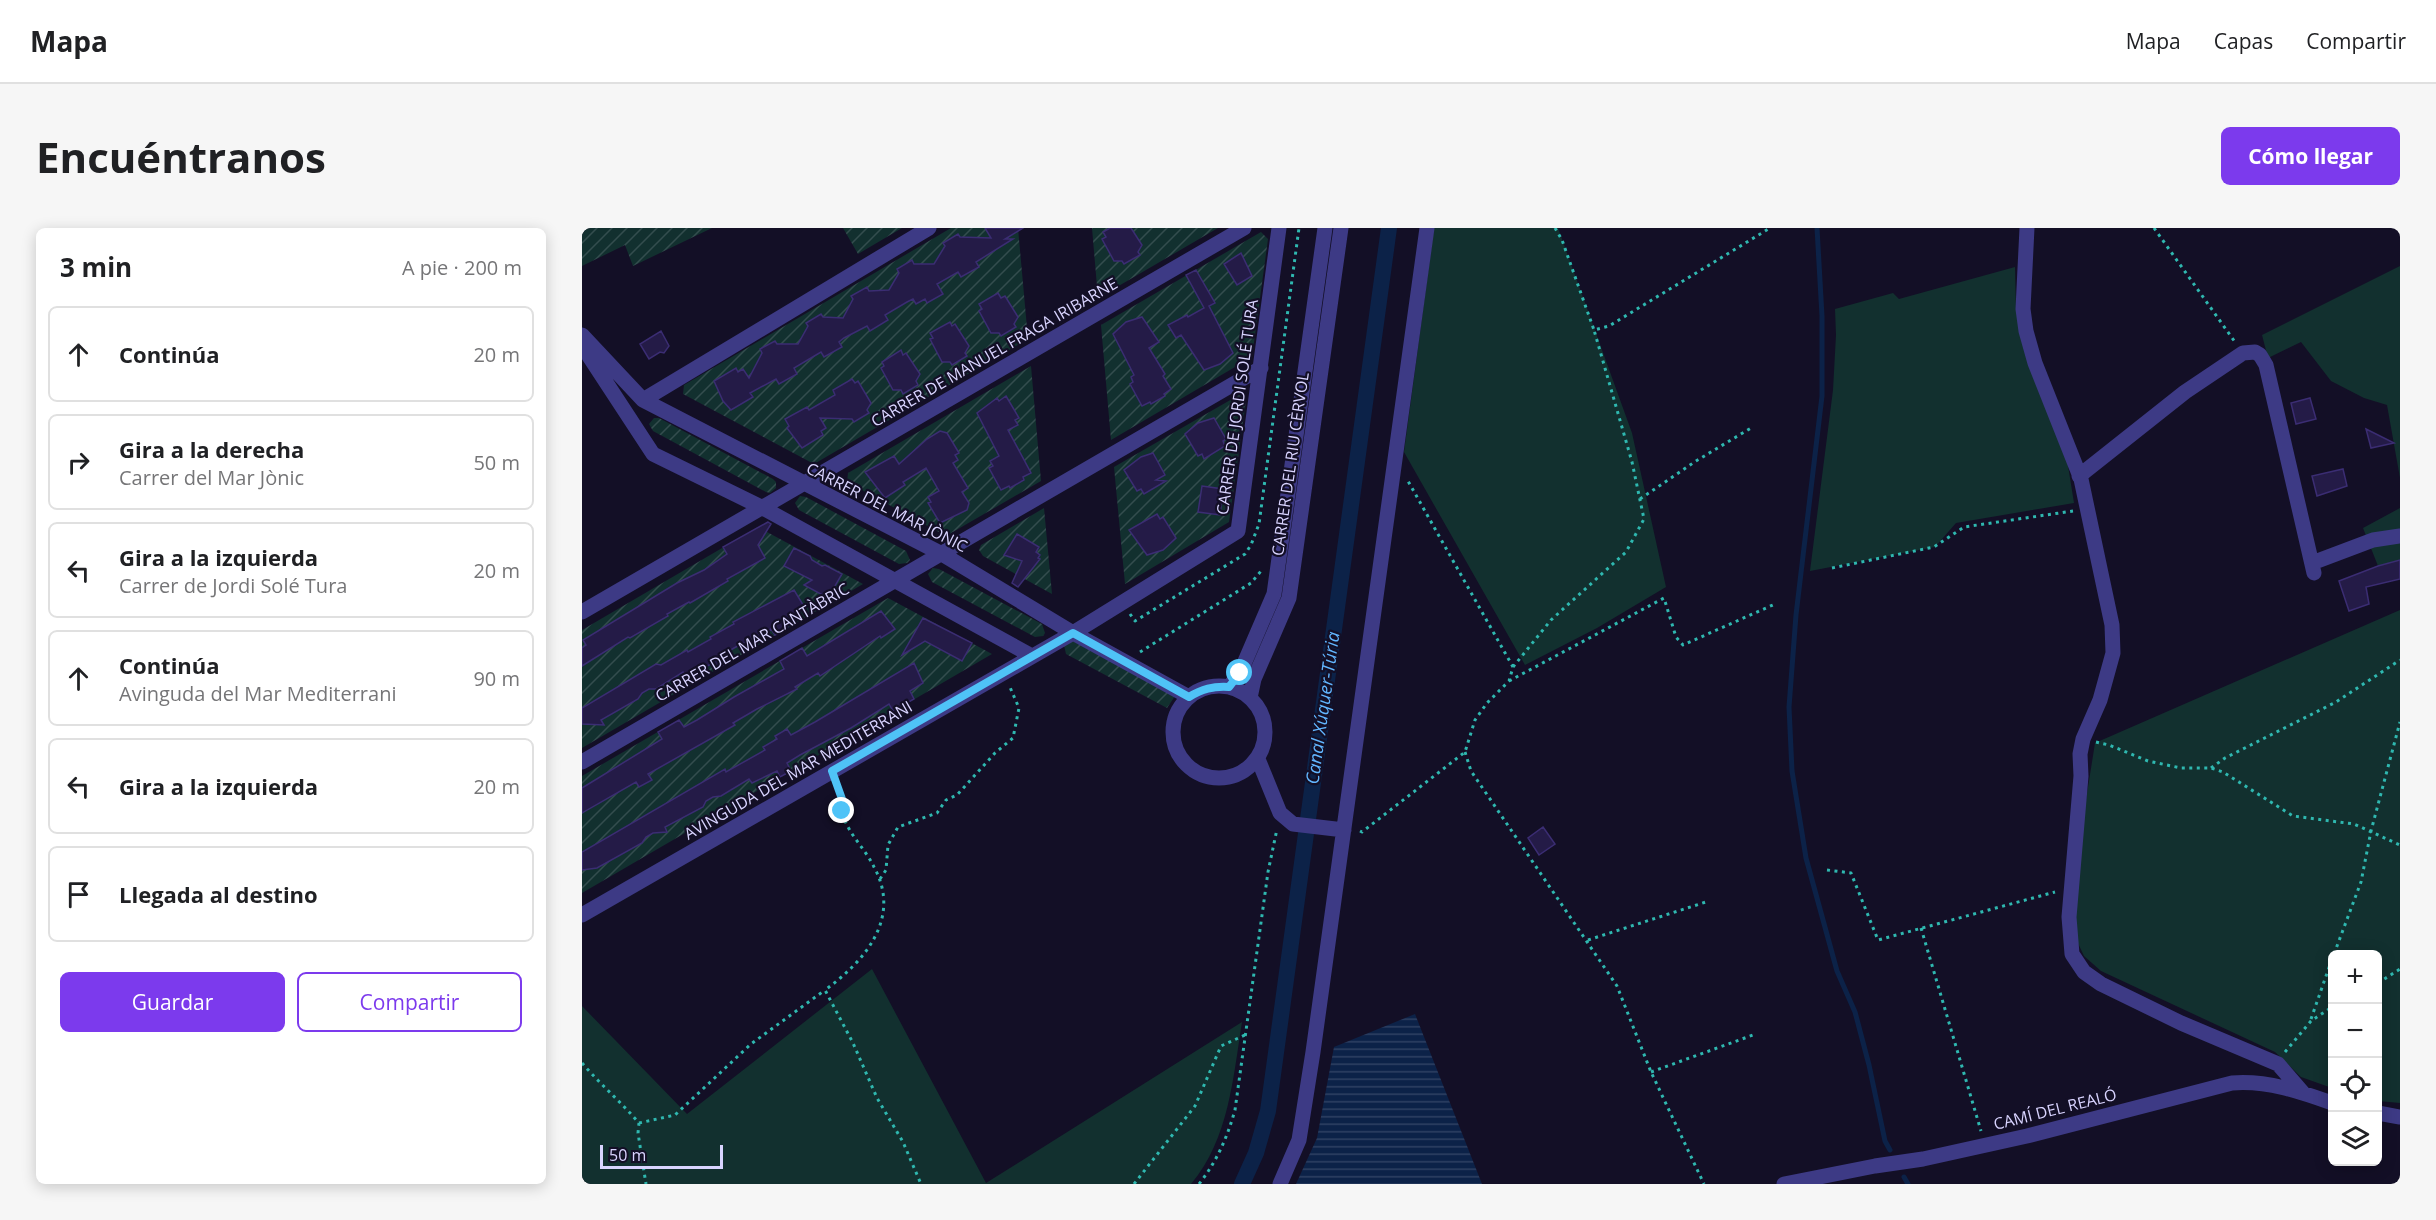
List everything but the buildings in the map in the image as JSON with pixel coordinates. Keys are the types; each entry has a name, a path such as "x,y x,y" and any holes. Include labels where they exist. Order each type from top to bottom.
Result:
{"street":[{"path":"643,400 929,228"},
{"name":"CARRER DE MANUEL FRAGA IRIBARNE","path":"582,612 1244,228"},
{"name":"CARRER DE JORDI SOLÉ TURA","path":"1032,656 1238,531 1279,228"},
{"name":"CARRER DEL RIU CÈRVOL","path":"1229,687 1240,673 1274,594 1325,228"},
{"name":"CARRER DEL RIU CÈRVOL","path":"1250,698 1254,679 1289,598 1341,228"},
{"path":"1280,1184 1299,1140 1337,830 1395,458 1427,228"},
{"path":"2027,228 2023,309 2026,331 2035,363 2079,476 2112,625 2113,653 2100,700 2083,739 2071,888 2069,936 2072,954 2084,972 2101,984 2181,1023 2278,1064 2303,1093"},
{"name":"CARRER DEL MAR JÒNIC","path":"582,335 643,400 942,554 1073,633 1189,697"},
{"path":"582,345 653,454 761,507 1032,656"},
{"path":"2079,476 2185,392 2243,353 2255,352 2264,360 2313,568 2373,540 2400,536"},
{"name":"CARRER DEL MAR CANTÀBRIC","path":"582,762 1261,368"},
{"name":"AVINGUDA DEL MAR MEDITERRANI","path":"582,915 1032,656"},
{"path":"1215,686 1229,687 1241,691 1259,708 1265,727 1264,747 1258,759 1247,770 1233,777 1217,779 1202,776 1188,767 1179,755 1173,740 1173,724 1179,709 1189,697 1215,686"},
{"path":"1258,759 1280,813 1293,824 1337,830"},
{"name":"CAMÍ DEL REALÓ","path":"1784,1184 2027,1136 2232,1083 2262,1084 2303,1093 2328,1102"},
{"path":"2382,1114 2400,1117"}],"path":[{"path":"1509,681 1513,668 1551,620 1626,552 1644,519 1632,462 1594,330 1562,240 1555,228"},
{"path":"1594,330 1609,326 1770,228"},
{"path":"2154,228 2243,353"},
{"path":"1640,499 1696,461 1751,428"},
{"path":"1395,458 1513,668"},
{"path":"1832,568 1934,547 1964,527 2086,509"},
{"path":"1337,830 1362,832 1465,752 1475,720 1487,703 1509,681 1664,598 1676,637 1683,645 1775,604"},
{"path":"2211,768 2225,758 2336,702 2400,660"},
{"path":"880,879 885,870 888,845 898,827 937,813 946,800 957,795 995,753 1013,738 1018,708 1003,673"},
{"path":"2336,950 2361,882 2371,831 2400,722"},
{"path":"2083,739 2109,745 2148,761 2181,768 2211,768 2235,778 2263,799 2293,816 2354,824 2400,845"},
{"path":"1465,752 1471,771 1588,940 1617,986 1651,1072 1704,1184"},
{"path":"639,1124 675,1115 751,1044 842,977 865,955 878,932 884,919 880,879 852,833 842,811 842,799 832,771"},
{"path":"1199,1184 1209,1172 1226,1140 1235,1110 1268,872 1280,813"},
{"path":"1827,870 1851,873 1878,940 2071,888"},
{"path":"1588,940 1709,901"},
{"path":"1921,928 1981,1131 1992,1129"},
{"path":"2311,1021 2315,1002 2328,969"},
{"path":"2382,980 2400,969"},
{"path":"825,990 853,1043 877,1098 903,1142 921,1184"},
{"path":"2278,1064 2293,1040 2311,1021 2328,1009"},
{"path":"1134,1184 1196,1106 1221,1046 1245,1035"},
{"path":"1651,1072 1753,1035"},
{"path":"582,1063 639,1124 638,1133 646,1184"}],"green space":[{"path":"582,228 712,228 633,266 625,245 582,266"},
{"path":"843,228 902,228 858,254"},
{"path":"951,228 1018,228 1028,339 814,464 683,394 684,385"},
{"path":"1092,228 1218,228 1098,298"},
{"path":"1434,228 1558,228 1632,433 1666,587 1597,628 1525,665 1404,452"},
{"path":"1261,232 1268,239 1252,357 1111,440 1101,325"},
{"path":"2400,266 2400,478 2387,405 2364,398 2331,381 2301,342 2268,358 2262,335"},
{"path":"2015,267 2016,310 2066,453 2074,503 1956,523 1935,547 1810,571 1833,390 1835,309 1893,293 1899,299"},
{"path":"1031,366 1041,481 946,536 847,482 848,473"},
{"path":"1239,395 1246,401 1229,522 1125,584 1114,467"},
{"path":"654,418 659,418 773,479 776,482 776,488 770,493 766,492 653,431 649,424"},
{"path":"800,496 806,497 906,551 910,560 899,564 799,510 795,503"},
{"path":"1044,508 1052,594 983,556 979,550 981,545"},
{"path":"2400,508 2400,560 2378,566 2363,528"},
{"path":"758,527 863,584 582,748 582,630"},
{"path":"933,568 939,569 1042,624 1045,633 1043,636 1035,637 932,582 928,574"},
{"path":"888,598 992,654 582,893 582,776"},
{"path":"2400,610 2400,1103 2382,1101 2382,950 2328,950 2328,1087 2301,1077 2275,1052 2101,971 2084,956 2076,939 2076,863 2095,743"},
{"path":"1073,641 1175,696 1167,708 1066,654 1064,645"},
{"path":"872,969 986,1183 1242,1022 1227,1107 1214,1148 1204,1166 1191,1184 582,1184 582,1006 687,1114"}],"water":[{"path":"1415,1014 1482,1184 1296,1184 1317,1138 1334,1047"}],"waterway":[{"name":"Canal Xúquer-Túria","path":"1242,1184 1256,1153 1268,1111 1389,228"},
{"path":"1817,228 1822,316 1822,396 1796,615 1789,707 1792,771 1806,858 1837,971 1855,1012 1885,1141 1890,1150"},
{"path":"1904,1177 1908,1184"}],"route":[{"path":"842,811 842,799 832,771 1073,633 1189,697 1215,686 1229,687 1240,673"}]}
